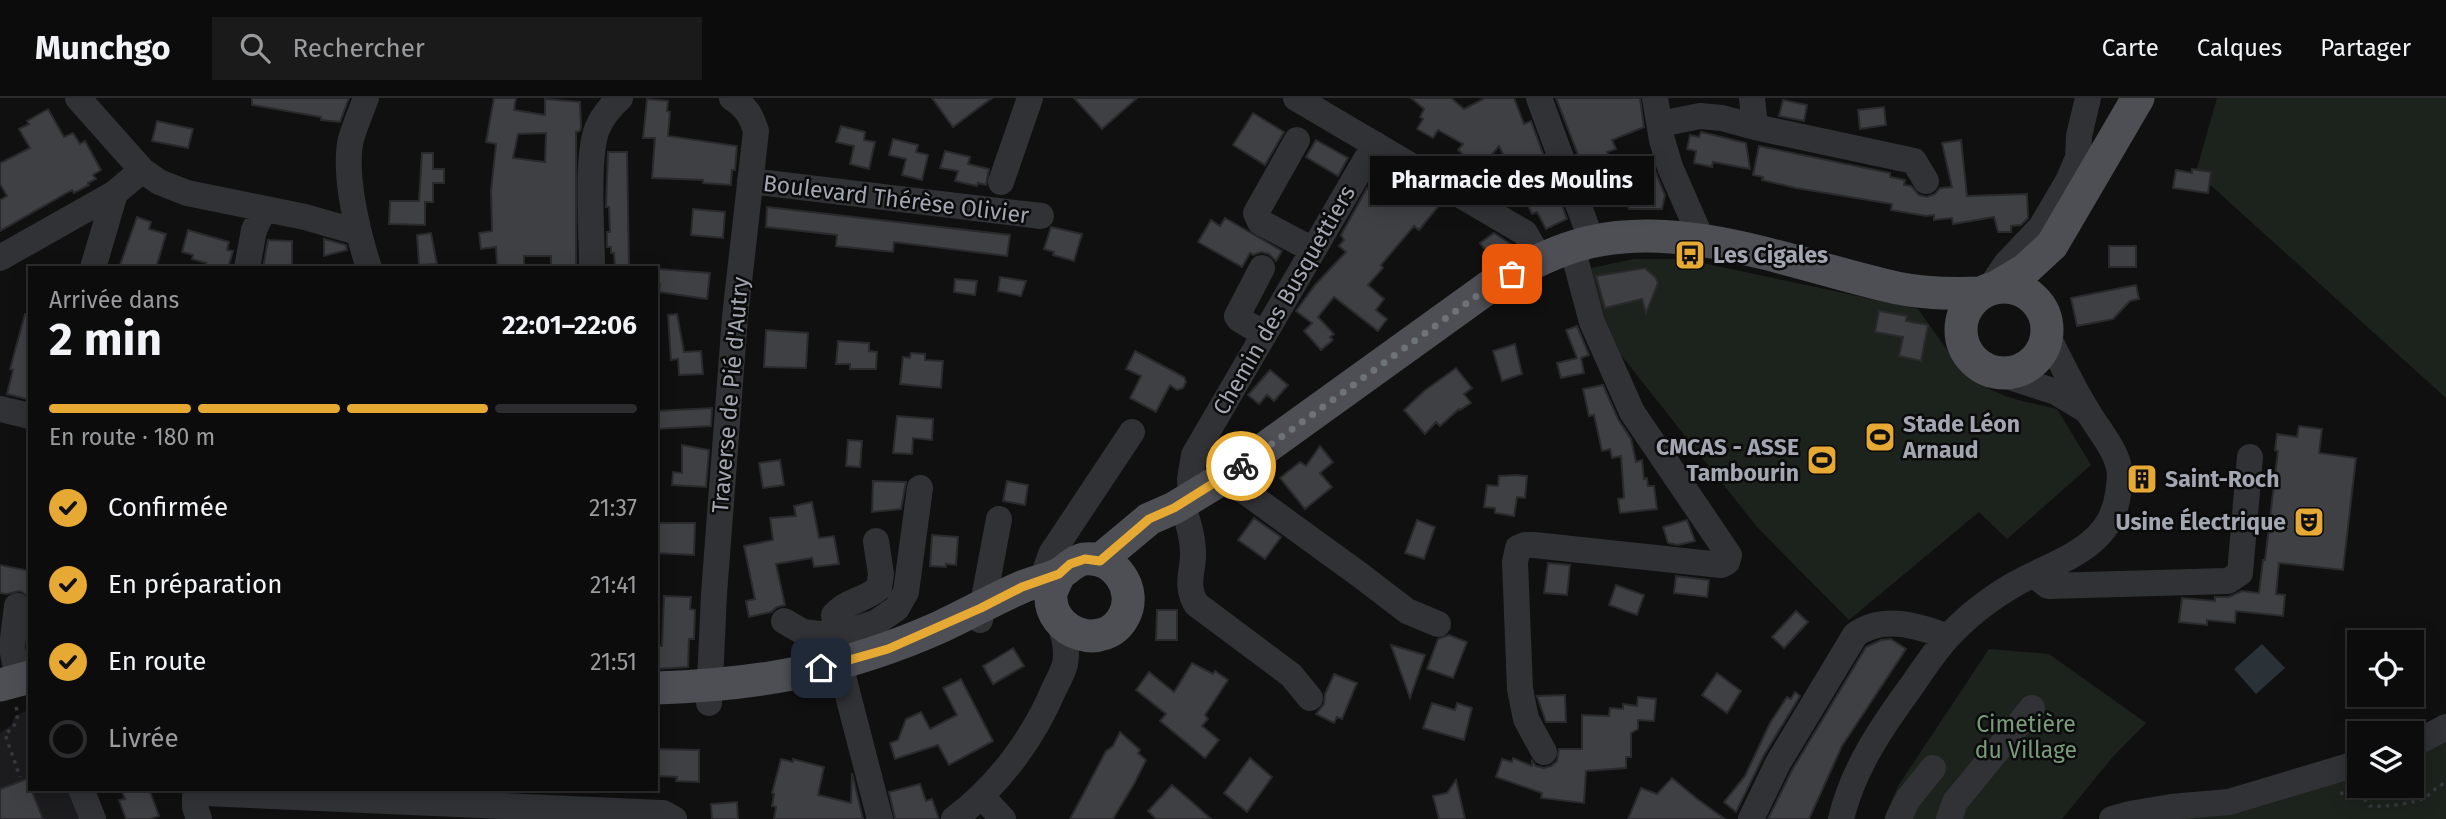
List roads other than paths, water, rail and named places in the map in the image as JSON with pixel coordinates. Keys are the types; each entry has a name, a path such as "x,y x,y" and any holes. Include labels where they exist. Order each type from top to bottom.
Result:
{"main road":[{"path":"1963,344 1961,329 1971,302 2025,270 2052,245 2138,98"},
{"path":"1100,561 1149,519 1225,477 1493,284 1540,259 1582,244 1653,236 1680,237 1900,288 1955,294 2015,288 2032,296 2046,325"},
{"path":"1900,288 1939,312 1976,363 1997,373 2014,373 2030,366 2042,353 2052,245"},
{"path":"1125,581 1133,552 1148,532 1182,503"},
{"path":"658,704 709,695 750,682 888,649 980,617 1027,605 1045,608 1069,631 1094,637 1111,631 1124,617 1129,599 1125,581 1115,568 1100,561 1085,559 1070,564 1050,577 1022,587 980,617"},
{"path":"1050,577 1057,617"},
{"path":"658,688 709,695"}],"street":[{"path":"78,98 142,170 159,182 187,193 305,217 358,232"},
{"path":"366,98 351,141 349,166 358,232 368,266"},
{"path":"592,266 592,153 597,130 607,111 620,98"},
{"name":"Traverse de Pié d'Autry","path":"709,695 735,317 756,131 752,116 732,98"},
{"path":"1001,182 1030,98"},
{"path":"1296,98 1525,233 1540,259"},
{"path":"1539,98 1582,244 1592,322 1632,412 1729,555 1727,562 1721,565 1534,545 1518,548 1516,562 1520,688 1526,719 1544,752"},
{"path":"1655,98 1670,167 1702,240"},
{"path":"1752,98 1755,127"},
{"path":"1988,290 2006,264 2041,227 2068,181 2078,158 2079,136 2088,98"},
{"path":"1660,124 1700,116 1722,118 1914,161 1926,181"},
{"path":"1297,140 1255,213 1260,222 1313,250"},
{"name":"Chemin des Busquettiers","path":"1310,698 1291,675 1196,604 1190,593 1193,555 1190,527 1182,503 1190,480 1194,455 1375,144"},
{"path":"0,258 115,193 142,170"},
{"name":"Boulevard Thérèse Olivier","path":"750,181 1041,216"},
{"path":"94,266 115,193"},
{"path":"247,266 254,230 264,209"},
{"path":"1262,268 1237,316 1264,334"},
{"path":"1841,819 1865,757 1876,738 1948,637 1999,594 2069,559 2085,548 2100,535 2112,518 2117,500 2119,468 2115,456 2087,411 2046,325"},
{"path":"1997,373 2056,393 2087,411"},
{"path":"0,409 28,416"},
{"path":"1050,577 1052,554 1132,432"},
{"path":"2034,575 2048,586 2228,581 2240,573 2250,457"},
{"path":"1225,477 1407,611 1438,624"},
{"path":"840,660 877,622 897,608 906,592 920,488"},
{"path":"980,617 999,519"},
{"path":"876,541 881,574 879,588 870,596 841,607 834,615 840,660 880,819"},
{"path":"17,606 12,648 18,671"},
{"path":"954,819 986,792 1028,737 1046,707 1065,664 1066,641 1057,617"},
{"path":"784,621 840,660"},
{"path":"1751,819 1778,763 1855,635 1867,626 1898,624 1918,626 1948,637"},
{"path":"988,814 1032,758 1073,683 1094,637"},
{"path":"1950,819 1955,802 2032,708"},
{"path":"2424,739 2446,727"},
{"path":"2112,819 2171,807 2229,802 2347,767"},
{"path":"1898,819 1908,799 1933,768"},
{"path":"82,791 93,819"},
{"path":"199,819 195,797 205,793 513,804 663,813 674,819"}],"place":[{"name":"Les Cigales","path":"1690,255"},
{"name":"Pharmacie des Moulins","path":"1512,274"},
{"name":"Stade Léon Arnaud","path":"1880,437"},
{"name":"CMCAS - ASSE Tambourin","path":"1822,460"},
{"name":"Saint-Roch","path":"2142,479"},
{"name":"Usine Électrique","path":"2309,522"}],"park label":[{"name":"Cimetière du Village","path":"2026,737"}]}
